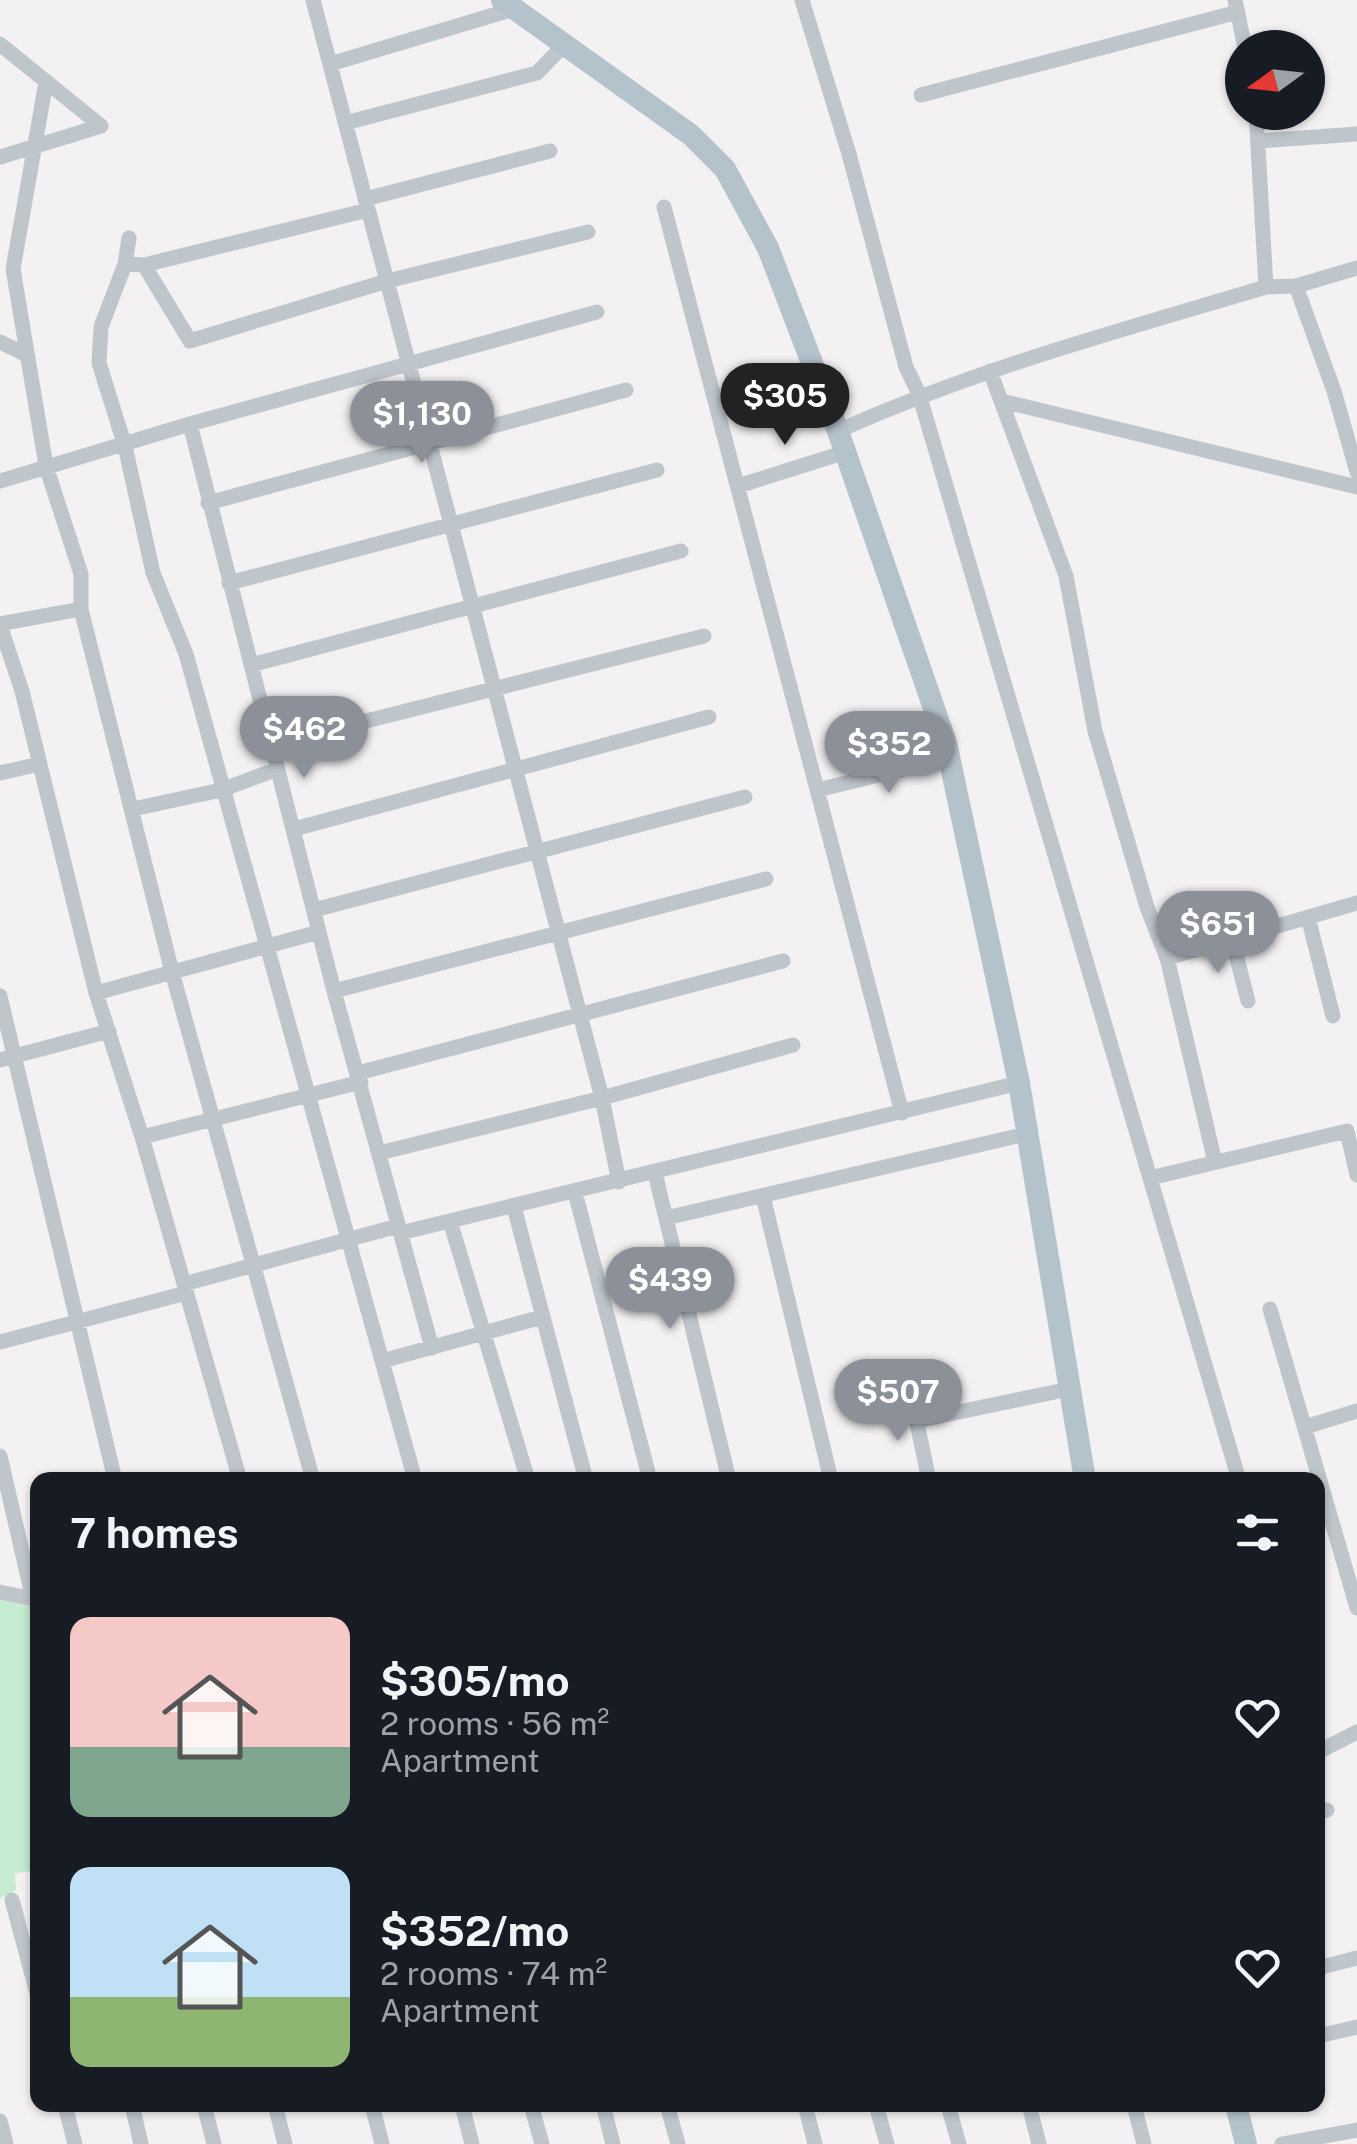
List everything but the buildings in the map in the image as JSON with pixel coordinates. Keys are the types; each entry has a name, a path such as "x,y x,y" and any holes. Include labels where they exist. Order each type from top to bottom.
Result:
{"main road":[{"path":"508,4 692,135 725,169 768,248 842,442 949,758 1019,1083 1084,1472"},
{"path":"1238,2112 1245,2144"}],"street":[{"path":"302,0 314,5 330,64 602,1098 619,1182"},
{"path":"802,0 849,154 906,366 919,394 1237,1472"},
{"path":"330,64 508,4"},
{"path":"920,95 1237,6"},
{"path":"0,44 101,126 0,157"},
{"path":"345,123 537,73 564,44"},
{"path":"46,82 13,269 46,466 80,574 82,609 172,972 311,1472"},
{"path":"1259,130 1266,287"},
{"path":"1260,140 1357,134"},
{"path":"125,264 144,264 550,151"},
{"path":"664,206 902,1112"},
{"path":"144,264 190,342 387,281 588,232"},
{"path":"129,238 125,264 101,326 100,364 125,446 153,574 186,654 413,1472"},
{"path":"738,486 842,442 919,394 1266,287 1296,286 1357,268"},
{"path":"1296,286 1334,391 1357,472"},
{"path":"0,482 190,424 597,312"},
{"path":"0,342 27,356"},
{"path":"990,371 1066,576 1095,730 1167,958 1215,1162"},
{"path":"208,502 626,390"},
{"path":"1002,400 1357,486"},
{"path":"190,424 334,991 432,1348"},
{"path":"230,583 658,470"},
{"path":"251,665 681,552"},
{"path":"82,609 0,625 22,691 96,993 142,1137 238,1472"},
{"path":"271,745 704,636"},
{"path":"294,829 709,717"},
{"path":"817,790 949,758"},
{"path":"0,773 40,764"},
{"path":"133,809 221,790 278,770"},
{"path":"314,910 745,797"},
{"path":"334,991 766,879"},
{"path":"1167,958 1357,903"},
{"path":"1308,918 1332,1016"},
{"path":"96,993 319,932"},
{"path":"1232,940 1248,1001"},
{"path":"142,1137 310,1095 782,962"},
{"path":"0,996 7,1058 79,1322 113,1472"},
{"path":"7,1058 109,1032"},
{"path":"379,1154 793,1045"},
{"path":"0,1342 79,1322 254,1263 349,1239 514,1208 1019,1083"},
{"path":"1150,1178 1347,1131 1357,1175"},
{"path":"666,1218 1026,1134"},
{"path":"655,1173 727,1472"},
{"path":"575,1192 648,1472"},
{"path":"764,1196 828,1472"},
{"path":"514,1208 584,1472"},
{"path":"450,1222 526,1472"},
{"path":"1270,1309 1318,1472"},
{"path":"382,1361 542,1317"},
{"path":"916,1421 1069,1389"},
{"path":"912,1399 927,1472"},
{"path":"1305,1426 1357,1412"},
{"path":"0,1456 30,1576"},
{"path":"1325,1496 1357,1608"},
{"path":"0,1592 30,1599"},
{"path":"1325,1748 1357,1732"},
{"path":"12,1900 30,1967"},
{"path":"1325,1966 1357,1958"},
{"path":"1325,2034 1357,2027"},
{"path":"67,2112 76,2144"},
{"path":"134,2112 141,2144"},
{"path":"206,2112 214,2144"},
{"path":"277,2112 285,2144"},
{"path":"374,2112 382,2144"},
{"path":"464,2112 472,2144"},
{"path":"533,2112 542,2144"},
{"path":"605,2112 613,2144"},
{"path":"669,2112 678,2144"},
{"path":"807,2112 815,2144"},
{"path":"878,2112 887,2144"},
{"path":"950,2112 959,2144"},
{"path":"1032,2112 1040,2144"},
{"path":"1136,2112 1144,2144"},
{"path":"0,2121 6,2144"},
{"path":"1282,2144 1357,2130"}],"green space":[{"path":"0,1600 30,1606 30,1872 15,1873 16,1890 0,1898"}]}
